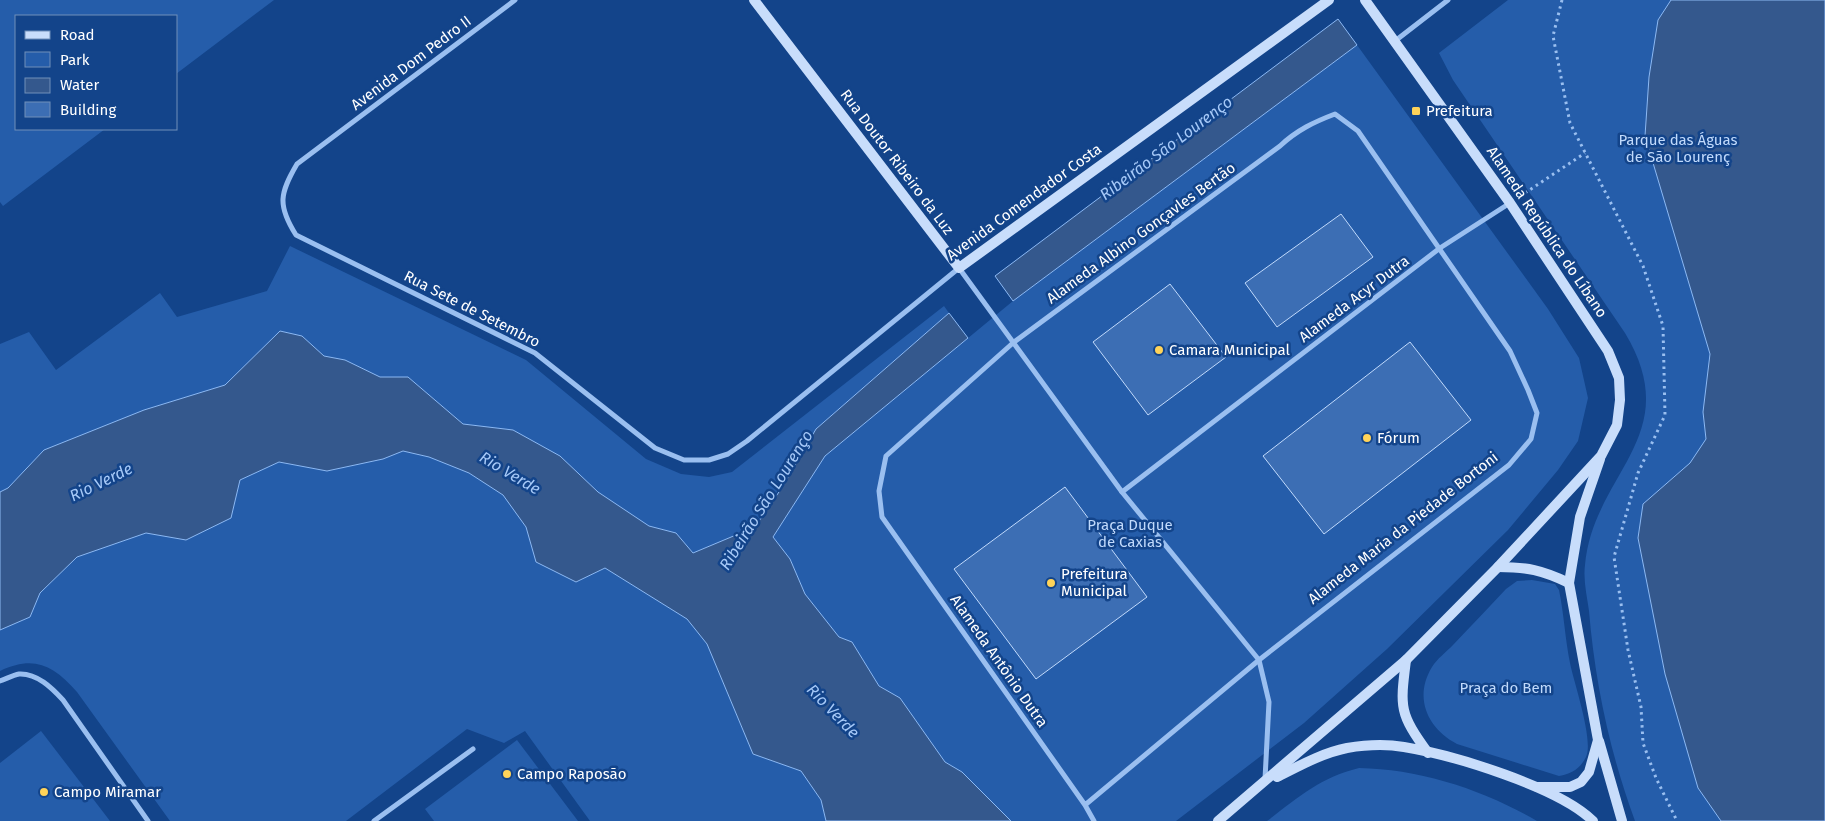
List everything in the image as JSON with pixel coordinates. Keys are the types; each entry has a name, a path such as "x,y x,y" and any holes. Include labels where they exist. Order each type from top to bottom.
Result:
{"main road":[{"name":"Rua Doutor Ribeiro da Luz","path":"754,0 959,268"},
{"name":"Avenida Comendador Costa","path":"959,268 1329,0"},
{"name":"Alameda República do Líbano","path":"1365,0 1510,202 1608,352 1619,378 1620,400 1616,425 1601,456"},
{"path":"1218,821 1265,783 1406,660 1498,567 1601,456"},
{"path":"1601,456 1580,517 1569,583 1598,740 1622,821"},
{"path":"1498,567 1528,567 1547,572 1569,583"},
{"path":"1406,660 1401,705 1409,727 1428,753"},
{"path":"1537,787 1570,786 1581,782 1589,772 1598,740"},
{"path":"1265,783 1316,758 1346,748 1370,746 1403,747 1476,765 1537,787 1586,814 1594,821"}],"street":[{"name":"Avenida Dom Pedro II","path":"321,145 515,0"},
{"path":"1395,41 1448,0"},
{"name":"Alameda Albino Gonçavles Bertão","path":"882,517 879,491 886,456 1014,342 1280,146 1293,134 1313,123 1335,114 1358,131 1440,248"},
{"name":"Rua Sete de Setembro","path":"321,145 297,164 286,183 283,199 285,217 296,234 535,353 655,448 684,460 709,460 728,454 747,441"},
{"name":"Alameda Acyr Dutra","path":"1122,492 1440,248 1510,202"},
{"name":"Alameda Maria da Piedade Bortoni","path":"1085,805 1259,660 1509,465 1531,439 1537,413 1510,350 1440,248"},
{"name":"Rua Doutor Ribeiro da Luz","path":"959,268 1122,492 1259,660"},
{"name":"Avenida Comendador Costa","path":"747,441 959,268"},
{"name":"Alameda Antônio Dutra","path":"882,517 1085,805 1094,821"},
{"path":"1259,660 1268,702 1265,783"},
{"path":"0,681 19,674 34,677 49,686 63,700 148,821"},
{"path":"374,821 473,749"}],"path":[{"path":"1562,0 1553,36 1570,123 1643,266 1663,326 1665,415 1638,473 1614,557 1624,610 1628,650 1641,707 1643,744 1656,778 1677,821"},
{"path":"1510,202 1585,153"}],"green space":[{"path":"0,0 274,0 178,72 178,15 15,15 15,130 104,130 3,206 0,202"},
{"name":"Parque das Águas de São Lourenç","path":"1508,0 1825,0 1825,821 1635,821 1618,770 1605,718 1595,665 1585,565 1592,533 1603,504 1631,453 1642,427 1646,400 1641,369 1625,333 1453,80 1439,53"},
{"name":"Praça Duque de Caxias","path":"1357,45 1548,309 1579,358 1588,398 1578,441 1558,470 1508,530 1387,649 1304,723 1176,821 1011,821 962,772 945,762 900,698 879,686 852,642 839,637 805,594 790,559 773,537 825,456 1013,301"},
{"path":"290,246 526,360 646,459 681,474 709,477 732,472 944,306 949,313 816,429 755,527 693,553 676,533 649,526 598,492 560,457 513,430 463,424 408,377 380,377 345,360 324,356 302,336 280,331 225,385 144,410 44,450 8,488 0,492 0,344 29,332 56,370 160,293 177,317 267,291"},
{"path":"403,451 429,457 469,473 504,495 526,527 537,562 576,582 605,568 687,619 707,644 753,754 801,771 821,800 826,821 590,821 525,731 504,743 467,729 346,821 170,821 77,692 60,675 42,665 33,663 12,666 0,671 0,630 30,617 40,593 77,557 146,533 186,540 230,518 240,480 279,462 327,471 383,459"},
{"name":"Praça do Bem","path":"1532,580 1555,584 1559,590 1570,663 1586,726 1588,749 1586,757 1578,768 1559,776 1457,744 1447,738 1431,721 1426,712 1424,701 1426,679 1436,661 1506,589 1517,581"},
{"name":"Campo Miramar","path":"41,731 110,821 0,821 0,763"},
{"name":"Campo Raposão","path":"517,740 578,821 434,821 425,809"},
{"path":"1359,768 1405,772 1451,783 1495,800 1537,821 1267,821 1310,789 1332,777"}],"water":[{"name":"Parque das Águas de São Lourenç","path":"1671,0 1825,0 1825,821 1721,821 1698,788 1665,674 1638,538 1643,504 1690,463 1706,439 1703,412 1710,354 1645,136 1649,77 1658,20"},
{"name":"Ribeirão São Lourenço","path":"1338,19 1357,45 1013,301 995,276"},
{"name":"Rio Verde","path":"949,313 968,338 825,456 773,537 790,559 805,594 839,637 852,642 879,686 900,698 945,762 962,772 1011,821 826,821 821,800 801,771 753,754 707,644 687,619 605,568 576,582 536,562 526,527 503,495 469,473 429,457 403,451 383,459 327,471 279,462 240,480 231,518 186,540 146,533 77,557 40,593 30,617 0,630 0,492 8,488 44,450 144,410 225,385 280,331 302,336 324,356 345,360 380,377 408,377 463,424 513,430 560,456 598,492 649,526 676,533 693,553 755,527 781,489 816,429"}],"building":[{"path":"1341,214 1373,257 1277,327 1245,283"},
{"name":"Camara Municipal","path":"1170,284 1226,357 1148,415 1093,342"},
{"name":"Fórum","path":"1410,342 1471,420 1324,534 1263,456"},
{"name":"Prefeitura Municipal","path":"1065,487 1147,597 1036,679 954,569"}],"place":[{"name":"Prefeitura","path":"1416,111"},
{"name":"Camara Municipal","path":"1159,350"},
{"name":"Fórum","path":"1367,438"},
{"name":"Prefeitura Municipal","path":"1051,583"},
{"name":"Campo Raposão","path":"507,774"},
{"name":"Campo Miramar","path":"44,792"}]}
